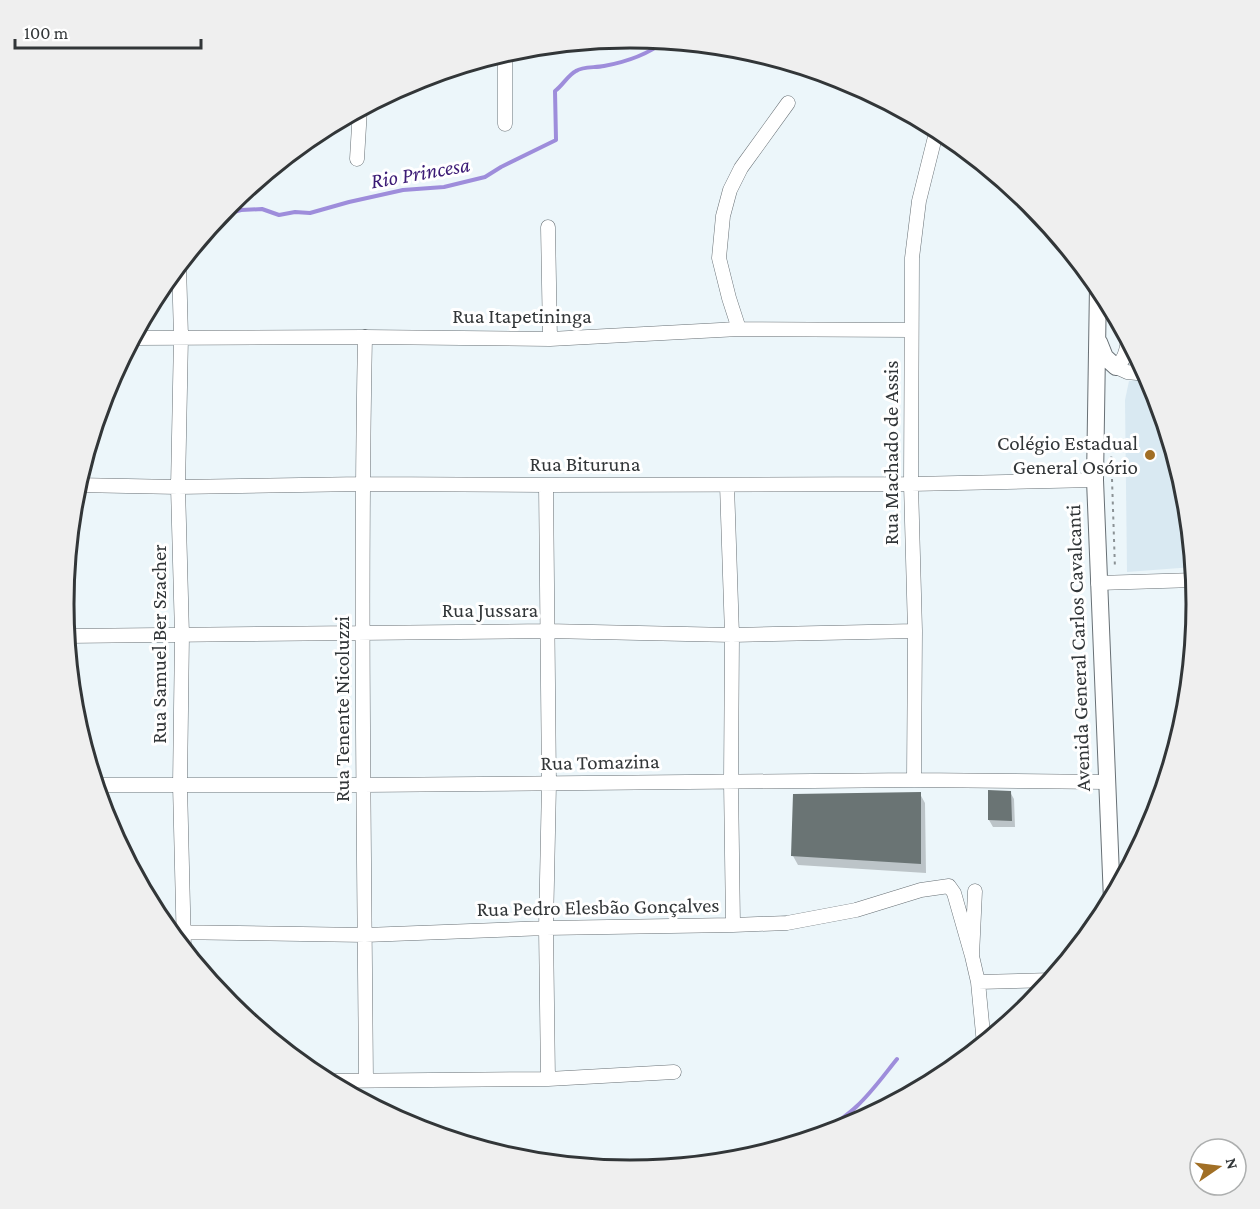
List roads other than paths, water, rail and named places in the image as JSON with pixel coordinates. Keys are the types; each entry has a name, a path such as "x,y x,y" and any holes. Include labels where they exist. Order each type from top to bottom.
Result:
{"main road":[{"name":"Avenida General Carlos Cavalcanti","path":"1098,303 1095,480 1111,884"},
{"path":"1098,329 1102,351 1116,367"}],"street":[{"path":"505,63 505,124"},
{"path":"739,329 720,258 723,216 730,190 741,168 788,103"},
{"path":"357,159 359,119"},
{"name":"Rua Machado de Assis","path":"914,780 915,631 911,484 912,258 920,201 935,139"},
{"path":"548,227 550,339"},
{"name":"Rua Samuel Ber Szacher","path":"176,927 182,635 178,487 178,279"},
{"name":"Rua Itapetininga","path":"142,338 550,339 739,329 911,330"},
{"name":"Rua Tenente Nicoluzzi","path":"365,337 362,632 366,1081"},
{"path":"1125,351 1121,363 1116,367 1136,373"},
{"name":"Rua Bituruna","path":"86,485 178,487 362,484 911,484 1095,480"},
{"path":"727,484 732,635 733,926"},
{"path":"546,485 549,784 546,928 548,1079"},
{"path":"1098,584 1185,580"},
{"name":"Rua Jussara","path":"75,636 547,631 732,635 915,631"},
{"name":"Rua Tomazina","path":"104,785 914,780 1106,782"},
{"name":"Rua Pedro Elesbão Gonçalves","path":"180,932 365,935 546,928 733,926 787,923 856,910 921,890 949,886 954,893 972,956"},
{"path":"975,891 972,956 978,982 983,1034"},
{"path":"978,982 1040,980"},
{"path":"344,1081 548,1079 674,1072"}],"waterway":[{"name":"Rio Princesa","path":"236,211 262,209 279,215 295,212 310,213 403,190 444,187 485,177 556,140 555,91 573,73 582,68 628,60 653,49"},
{"path":"840,1120 862,1101 897,1059"}],"place":[{"name":"Colégio Estadual General Osório","path":"1150,455"}]}
